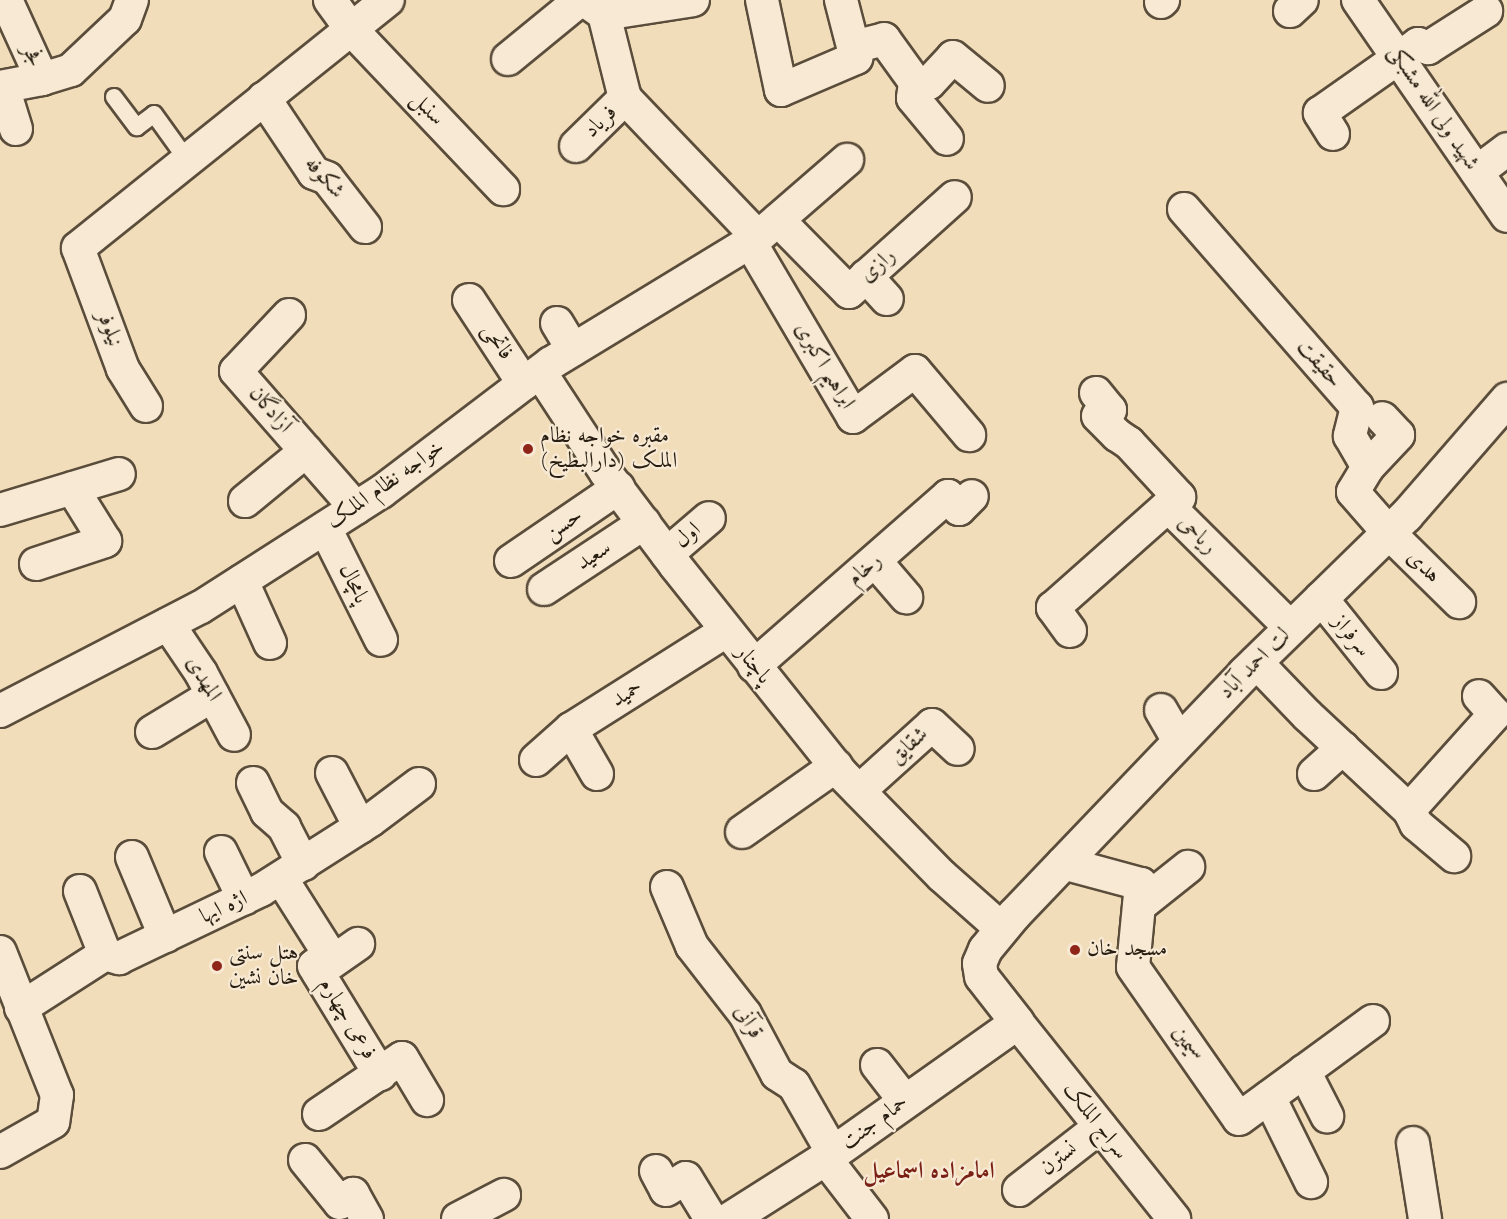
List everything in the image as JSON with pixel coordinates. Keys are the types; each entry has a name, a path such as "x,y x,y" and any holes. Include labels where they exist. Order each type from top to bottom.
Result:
{"street":[{"name":"فجر","path":"6,0 42,79"},
{"path":"16,129 1,87 42,79 71,70 125,18 132,0"},
{"path":"330,0 351,29"},
{"path":"187,160 387,0"},
{"path":"508,59 589,5 693,0"},
{"path":"762,0 781,90 856,58 841,0"},
{"name":"شهید ولی الله مشبکی","path":"1358,0 1507,216"},
{"path":"589,5 625,98 762,233"},
{"path":"1333,134 1320,113 1418,44 1428,48 1486,11"},
{"name":"سنبل","path":"351,29 503,189"},
{"path":"853,47 884,39 915,82 913,98 947,139"},
{"path":"915,82 929,83 953,57 988,86"},
{"name":"شکوفه","path":"264,98 314,173 327,178 365,227"},
{"name":"فریاد","path":"576,146 625,98"},
{"path":"1476,172 1507,149"},
{"name":"نیلوفر","path":"146,406 123,369 78,248 187,160"},
{"name":"خواجه نظام الملک","path":"0,711 168,624 242,581 381,492 532,378 573,350 762,233 847,160"},
{"name":"رازی","path":"762,233 849,292 956,197"},
{"name":"حقیقت","path":"1184,209 1358,407 1350,436 1368,467"},
{"name":"ابراهیم اکبری","path":"762,233 854,417 915,371 969,435"},
{"path":"866,276 887,299"},
{"name":"فاتحی","path":"469,300 532,378"},
{"name":"آزادگان","path":"289,315 236,371 356,508"},
{"path":"557,323 573,350"},
{"name":"پاچنار","path":"532,378 726,631 836,766 942,876 1002,929"},
{"name":"ریاحی","path":"1096,393 1110,410 1098,416 1117,435 1129,442 1179,497 1168,506 1291,628"},
{"name":"لت احمد آباد","path":"1002,929 1179,741 1388,532 1507,399"},
{"path":"1382,418 1398,435 1368,467 1353,492 1388,532"},
{"path":"245,501 306,451"},
{"path":"0,510 119,474"},
{"path":"36,564 105,541 72,488"},
{"name":"حسن","path":"511,561 618,488"},
{"name":"رخام","path":"754,666 948,496 959,509 972,496"},
{"path":"1070,631 1053,609 1168,506"},
{"name":"اول","path":"667,554 708,518"},
{"name":"سعید","path":"544,589 644,524"},
{"name":"پامچال","path":"325,528 381,640"},
{"name":"هدی","path":"1388,532 1459,602"},
{"path":"875,561 906,597"},
{"path":"242,581 270,643"},
{"name":"سرفراز","path":"1321,598 1381,673"},
{"name":"المهدی","path":"168,624 213,695 234,735"},
{"name":"حمید","path":"536,760 571,729 726,631"},
{"path":"1256,662 1409,810 1416,824 1454,856"},
{"path":"152,732 213,695"},
{"path":"1409,810 1495,714 1479,696"},
{"path":"1161,710 1179,741"},
{"name":"شقایق","path":"859,791 932,725 958,749"},
{"path":"571,729 597,774"},
{"path":"1314,774 1343,748"},
{"path":"742,832 836,766"},
{"path":"332,772 360,827"},
{"path":"253,783 267,812 284,827 292,871"},
{"name":"اژه ایها","path":"21,1008 105,954 118,958 244,899 360,827 419,784"},
{"path":"221,852 244,899"},
{"path":"132,857 165,936"},
{"name":"سیمین","path":"1063,863 1141,884 1133,968 1239,1119 1373,1021"},
{"path":"1139,906 1188,867"},
{"name":"فرعی چهارم","path":"292,871 328,954 314,966 380,1074"},
{"name":"قرآنی","path":"667,887 692,946 745,1014 777,1074 794,1085 829,1155 872,1219"},
{"path":"80,891 105,954"},
{"path":"1002,929 985,949 979,963 981,976 1017,1022"},
{"path":"318,972 358,944"},
{"path":"0,952 57,1095 53,1122 0,1152"},
{"name":"حمام جنت","path":"729,1219 829,1155 1017,1022"},
{"name":"سراج الملک","path":"1017,1022 1174,1219"},
{"path":"319,1114 402,1058 427,1101"},
{"path":"877,1065 905,1101"},
{"path":"1304,1071 1327,1116"},
{"path":"1269,1097 1311,1182"},
{"name":"نسترن","path":"1019,1190 1100,1127"},
{"path":"1413,1143 1425,1219"},
{"path":"305,1160 340,1203 353,1194 367,1219"},
{"path":"656,1171 666,1190 686,1178 711,1219"},
{"path":"458,1219 504,1195"}],"lane":[{"path":"114,97 137,127 154,114 187,160"}],"place":[{"name":"مقبره خواجه نظام الملک (دارالبطیخ)","path":"528,449"},
{"name":"مسجد خان","path":"1075,950"},
{"name":"هتل سنتی خان نشین","path":"217,966"}],"district":[{"name":"امامزاده اسماعیل","path":"929,1173"}]}
